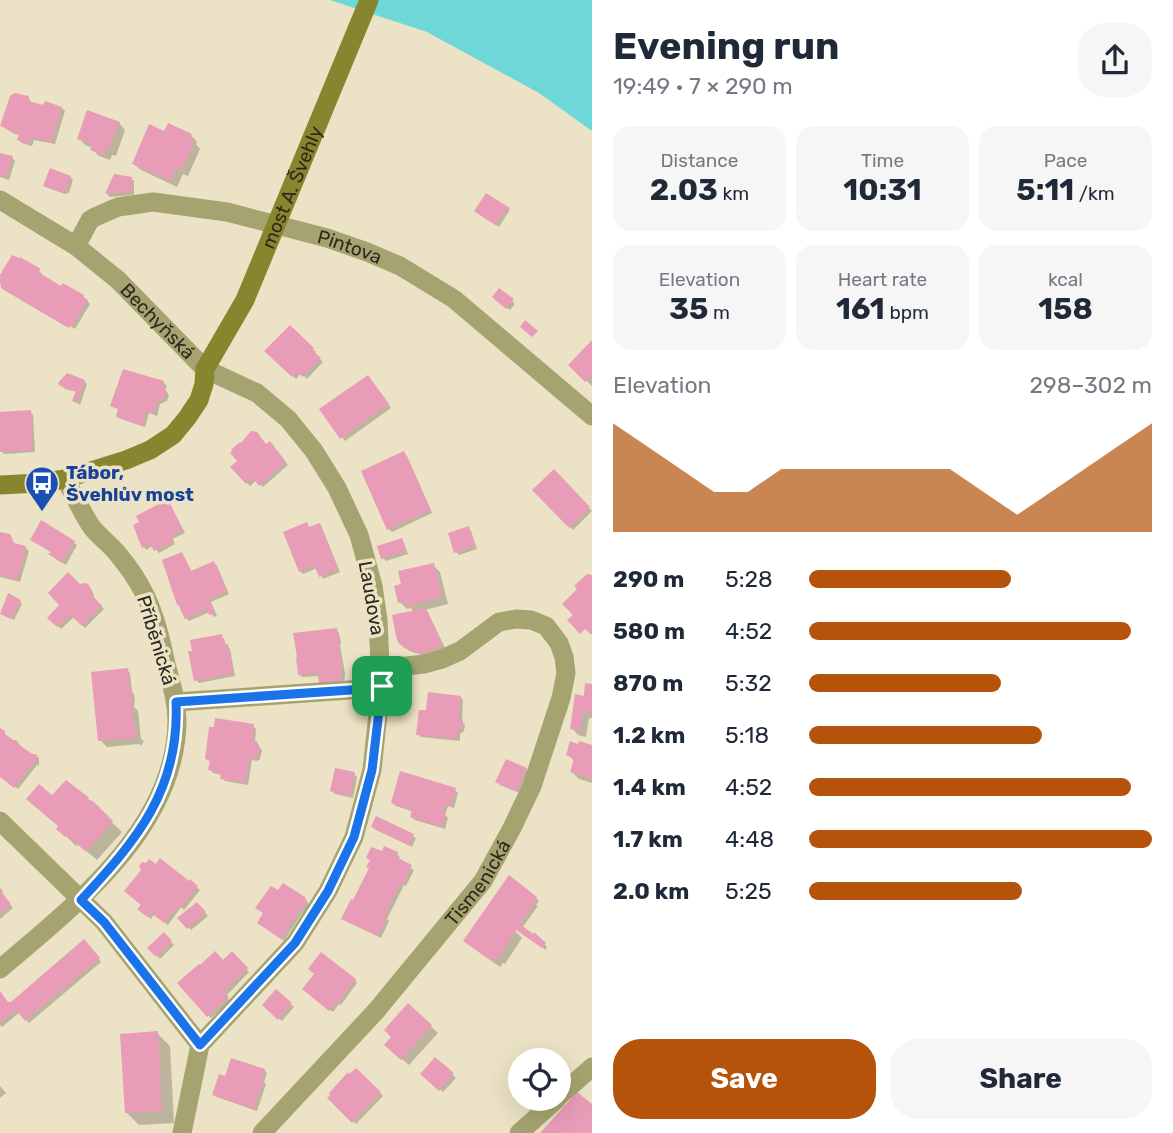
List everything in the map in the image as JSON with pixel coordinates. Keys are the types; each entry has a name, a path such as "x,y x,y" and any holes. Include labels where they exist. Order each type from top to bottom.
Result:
{"main road":[{"name":"most A. Švehly","path":"205,369 244,300 369,0"},
{"name":"Bechyňská","path":"0,485 65,479 150,450 173,435 199,400 205,369"}],"street":[{"name":"Bechyňská","path":"0,200 76,246 118,280 205,369"},
{"name":"Pintova","path":"76,246 87,225 95,217 118,207 153,202 227,212 327,238 400,266 454,299 592,416"},
{"name":"Laudova","path":"200,1045 295,943 328,891 354,837 372,770 381,678 373,586 359,535 337,488 314,451 288,419 257,394 205,369"},
{"name":"Příběnická","path":"0,970 81,900 135,837 160,796 176,739 176,702 146,597 116,552 92,527 65,479"},
{"name":"Tismenická","path":"261,1133 376,1011 483,881 532,786 561,698 566,673 559,643 546,626 531,620 516,619 499,622 460,651 442,659 381,678"},
{"path":"176,702 365,689 381,678"},
{"path":"0,821 104,922 200,1045 182,1133"},
{"path":"571,1086 592,1067"},
{"path":"519,1133 543,1111"}],"water":[{"path":"330,0 592,0 592,131 539,93 427,32"}],"building":[{"path":"14,93 29,96 28,101 43,105 45,101 62,107 52,142 31,138 29,144 17,140 19,134 0,126 10,96"},
{"path":"87,110 120,122 109,150 105,149 103,155 90,150 92,144 77,139"},
{"path":"168,123 192,134 189,138 195,141 181,170 176,168 170,181 132,164 149,124 164,131"},
{"path":"0,153 13,156 6,178 0,176"},
{"path":"50,168 71,176 66,190 60,192 43,186"},
{"path":"114,174 132,177 132,192 105,194"},
{"path":"486,193 510,208 508,212 505,210 495,225 474,211"},
{"path":"12,255 41,269 38,272 61,286 63,283 84,295 88,300 72,327 65,326 1,288 0,275"},
{"path":"499,288 514,299 506,309 492,297"},
{"path":"525,320 538,331 532,337 520,327"},
{"path":"290,325 321,358 303,377 297,372 292,377 264,351"},
{"path":"592,340 592,375 585,382 568,365"},
{"path":"123,369 164,381 164,398 158,401 154,414 146,411 142,426 116,417 118,409 110,406"},
{"path":"67,373 85,380 77,403 72,401 76,391 58,383"},
{"path":"368,375 389,404 340,439 319,409"},
{"path":"31,410 33,450 0,452 0,412"},
{"path":"251,431 257,432 266,444 270,441 286,462 259,486 253,478 246,484 230,467 237,461 230,453 231,450"},
{"path":"404,451 431,510 387,530 361,471"},
{"path":"554,469 590,507 569,528 532,490"},
{"path":"168,499 183,530 171,536 174,541 154,551 150,543 142,548 133,525 139,522 136,516"},
{"path":"41,520 75,541 62,563 48,554 51,552 30,540"},
{"path":"307,522 309,527 320,523 338,569 319,577 314,565 299,572 283,532"},
{"path":"469,526 475,546 454,553 448,533"},
{"path":"0,532 10,534 14,543 26,546 18,580 0,575"},
{"path":"402,538 406,551 381,559 377,546"},
{"path":"182,552 191,571 214,561 227,591 209,599 215,613 209,615 207,609 185,619 177,605 162,560"},
{"path":"434,563 442,597 407,607 405,602 398,603 394,586 401,584 398,571"},
{"path":"68,572 80,584 89,585 91,594 102,606 82,626 70,615 57,627 47,618 59,605 48,593"},
{"path":"587,574 592,575 592,635 585,629 580,634 567,620 573,615 562,604 577,589 574,586"},
{"path":"8,593 21,600 11,619 0,614"},
{"path":"426,608 443,645 425,653 418,653 404,648 398,642 392,615"},
{"path":"337,628 342,668 341,685 319,687 318,673 298,675 293,633"},
{"path":"222,634 224,645 228,644 233,673 194,681 188,651 192,651 190,640"},
{"path":"128,668 135,731 138,733 133,740 98,741 91,672"},
{"path":"585,683 592,684 592,713 583,712 580,731 570,729 575,694 584,696"},
{"path":"428,692 461,696 459,716 463,720 457,739 416,735 419,710 426,710"},
{"path":"215,718 254,724 252,740 259,745 258,756 249,758 246,783 220,779 221,773 208,770 210,760 205,759 209,727 214,727"},
{"path":"0,728 32,754 36,754 37,762 33,763 14,788 0,777"},
{"path":"570,741 592,745 592,779 570,772 574,759 566,755"},
{"path":"506,759 527,768 517,792 495,782"},
{"path":"335,768 355,772 350,796 330,791"},
{"path":"400,771 456,788 451,806 445,804 443,812 446,813 442,827 410,817 412,810 391,803"},
{"path":"66,780 113,821 86,852 67,835 65,837 56,829 58,826 26,799 39,784 52,795"},
{"path":"376,816 414,834 409,845 371,827"},
{"path":"384,846 398,852 396,857 412,865 403,885 400,883 378,936 341,919 369,868 366,867 370,860 366,858 371,847 382,851"},
{"path":"160,858 198,886 181,908 178,906 164,923 151,913 147,917 137,909 141,905 124,891 141,870 139,866 142,862 146,863 149,859 156,864"},
{"path":"509,875 537,897 520,924 546,943 542,948 516,930 493,962 463,941"},
{"path":"283,883 305,897 307,903 281,939 257,923 263,913 255,908 271,886 278,890"},
{"path":"0,890 11,904 0,914"},
{"path":"197,902 206,912 187,929 177,918"},
{"path":"164,932 172,941 156,957 147,948"},
{"path":"84,939 100,958 25,1021 16,1010 0,1023 0,991 8,1002 11,1002"},
{"path":"215,951 223,960 232,951 248,968 224,992 229,997 207,1017 177,983"},
{"path":"321,952 356,979 329,1011 302,989 314,974 308,969"},
{"path":"276,989 292,1003 278,1020 262,1005"},
{"path":"408,1003 432,1025 401,1060 384,1045 391,1037 384,1030"},
{"path":"158,1031 162,1111 125,1113 120,1034"},
{"path":"435,1057 454,1073 439,1091 420,1074"},
{"path":"231,1058 265,1069 254,1109 212,1095 219,1074 225,1076"},
{"path":"356,1068 381,1092 352,1123 327,1098 348,1072 349,1074"},
{"path":"577,1092 592,1104 592,1133 540,1133 560,1111 571,1111 571,1099"}],"place":[{"name":"Tábor, Švehlův most","path":"42,513"}],"route":[{"path":"382,686 372,770 354,837 328,891 295,943 200,1045 104,922 81,900 135,837 160,796 176,739 176,702 382,686"}]}
